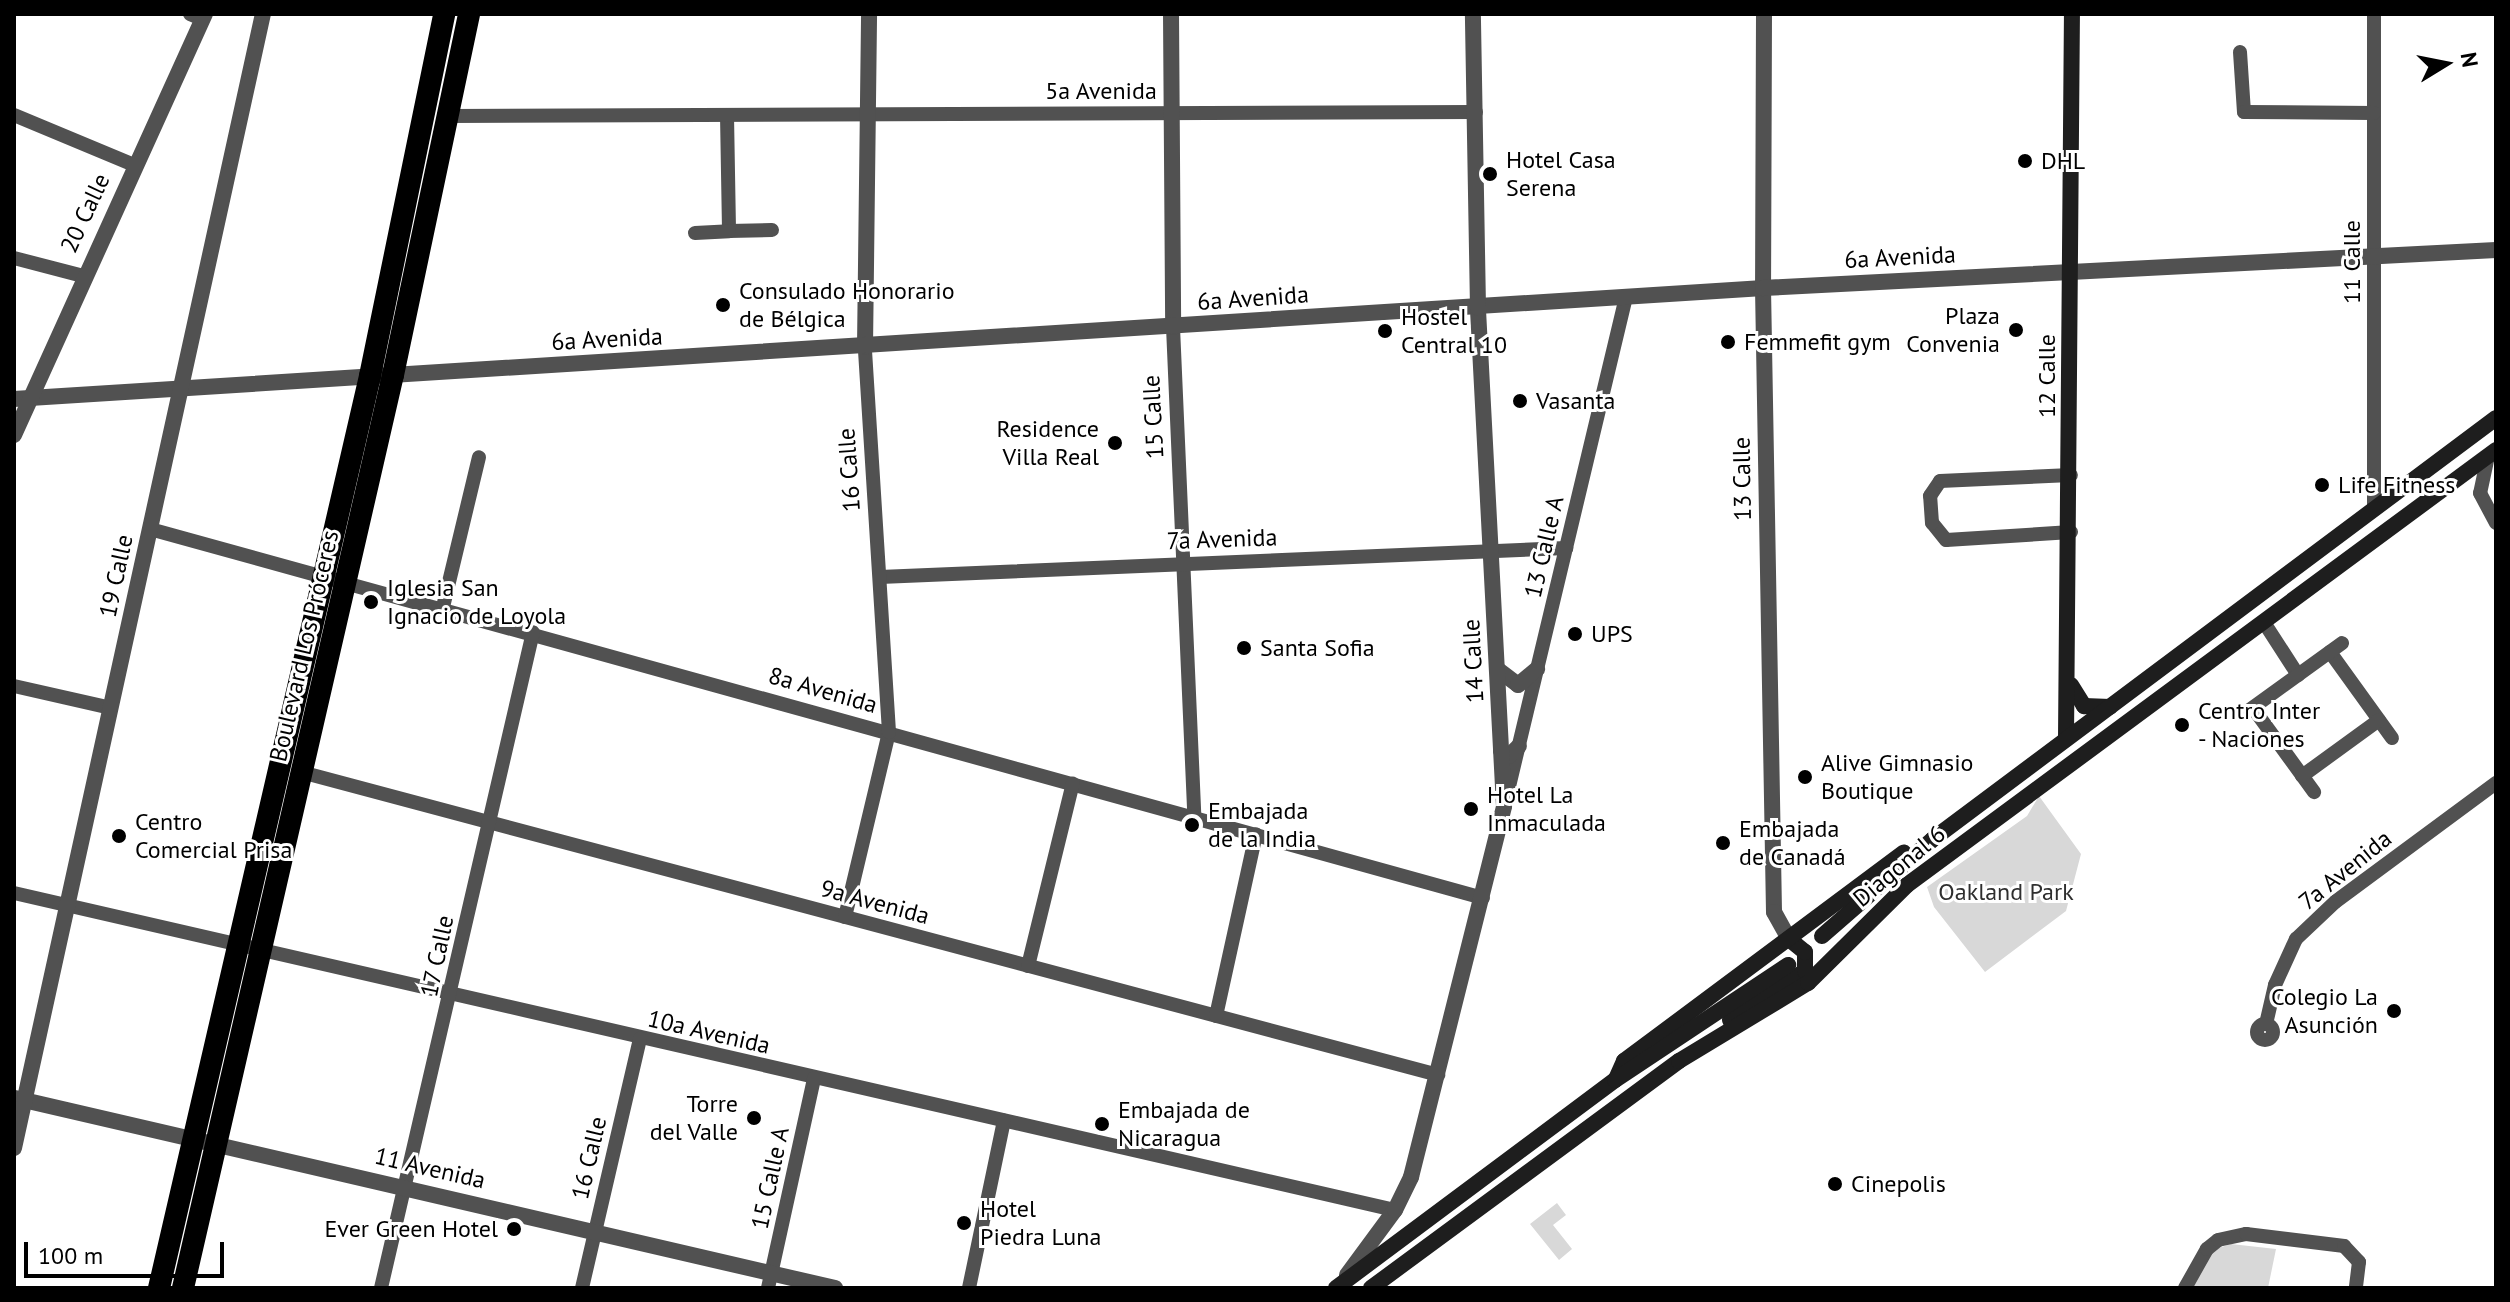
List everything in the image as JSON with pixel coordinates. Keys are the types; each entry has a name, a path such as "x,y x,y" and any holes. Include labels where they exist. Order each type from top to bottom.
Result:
{"highway":[{"name":"Boulevard Los Próceres","path":"251,946 301,772 370,376 444,14"},
{"name":"Boulevard Los Próceres","path":"159,1288 205,1142 335,577 393,375 469,14"},
{"name":"Boulevard Los Próceres","path":"183,1288 205,1142"}],"main road":[{"name":"12 Calle","path":"2066,739 2071,532 2072,14"},
{"name":"Diagonal 6","path":"1822,936 1933,839 2496,418"},
{"name":"Diagonal 6","path":"1371,1288 1700,1047 1808,983 1910,883 2265,624 2492,453"},
{"path":"2069,679 2084,706 2155,703"},
{"path":"1615,1080 1624,1061 1903,852 1933,839"},
{"path":"1700,1047 1706,1036 1805,971 1805,952 1789,939"},
{"path":"1336,1288 1347,1275 1615,1080 1788,965"}],"street":[{"name":"19 Calle","path":"14,1148 19,1099 68,905 263,14"},
{"name":"16 Calle","path":"845,917 889,732 865,347 869,14"},
{"name":"15 Calle","path":"1171,14 1173,327 1194,817"},
{"name":"14 Calle","path":"1347,1275 1395,1210 1411,1177 1504,806 1478,308 1473,14"},
{"name":"13 Calle","path":"1764,14 1763,288 1774,912 1789,939"},
{"name":"11 Calle","path":"2374,14 2374,509"},
{"name":"20 Calle","path":"14,435 20,399 83,276 199,16"},
{"path":"2240,52 2244,112 2374,113"},
{"name":"5a Avenida","path":"449,116 1476,112"},
{"path":"14,115 134,165"},
{"path":"727,115 729,231"},
{"path":"695,233 772,230"},
{"name":"6a Avenida","path":"20,399 1763,288 2496,250"},
{"path":"14,258 83,276"},
{"name":"13 Calle A","path":"1504,806 1626,297"},
{"path":"2492,453 2480,493 2496,523"},
{"path":"443,607 479,457"},
{"path":"2071,475 1940,481 1930,496 1932,523 1946,540 2071,532"},
{"name":"8a Avenida","path":"150,529 335,577 1483,898"},
{"name":"7a Avenida","path":"880,577 1566,548"},
{"path":"2265,624 2298,675"},
{"name":"17 Calle","path":"381,1288 533,632"},
{"path":"2314,792 2249,711 2336,647 2392,738"},
{"path":"1497,669 1518,685 1528,682 1537,669"},
{"path":"14,686 111,708"},
{"path":"2302,776 2379,720"},
{"path":"1501,751 1509,756 1519,746"},
{"name":"9a Avenida","path":"301,772 1438,1075"},
{"path":"1028,966 1073,783"},
{"name":"7a Avenida","path":"2266,1024 2275,985 2296,939 2335,902 2496,783"},
{"path":"1216,1016 1256,834"},
{"name":"10a Avenida","path":"14,893 251,946 451,996 1395,1210"},
{"path":"1774,912 1788,925 1806,925"},
{"name":"16 Calle","path":"582,1288 640,1039"},
{"name":"15 Calle A","path":"770,1280 814,1078"},
{"name":"11 Avenida","path":"19,1099 597,1231 770,1280 835,1288"},
{"path":"969,1288 1004,1121"},
{"path":"2185,1288 2218,1240 2246,1234 2344,1246 2359,1262 2356,1288"}],"green space":[{"name":"Oakland Park","path":"2039,796 2081,854 2066,911 1985,972 1934,907 1927,887 2027,816"},
{"path":"1557,1203 1566,1215 1553,1225 1572,1249 1559,1260 1530,1224"},
{"path":"2231,1244 2276,1249 2268,1288 2186,1288 2209,1251"}],"place":[{"name":"DHL","path":"2025,161"},
{"name":"Hotel Casa Serena","path":"1490,174"},
{"name":"Consulado Honorario de Bélgica","path":"723,305"},
{"name":"Plaza Convenia","path":"2016,330"},
{"name":"Hostel Central 10","path":"1385,331"},
{"name":"Femmefit gym","path":"1728,342"},
{"name":"Vasanta","path":"1520,401"},
{"name":"Residence Villa Real","path":"1115,443"},
{"name":"Life Fitness","path":"2322,485"},
{"name":"Iglesia San Ignacio de Loyola","path":"371,602"},
{"name":"UPS","path":"1575,634"},
{"name":"Santa Sofia","path":"1244,648"},
{"name":"Centro Inter - Naciones","path":"2182,725"},
{"name":"Alive Gimnasio Boutique","path":"1805,777"},
{"name":"Hotel La Inmaculada","path":"1471,809"},
{"name":"Embajada de la India","path":"1192,825"},
{"name":"Centro Comercial Prisa","path":"119,836"},
{"name":"Embajada de Canadá","path":"1723,843"},
{"name":"Colegio La Asunción","path":"2394,1011"},
{"name":"Torre del Valle","path":"754,1118"},
{"name":"Embajada de Nicaragua","path":"1102,1124"},
{"name":"Cinepolis","path":"1835,1184"},
{"name":"Hotel Piedra Luna","path":"964,1223"},
{"name":"Ever Green Hotel","path":"514,1229"}]}
